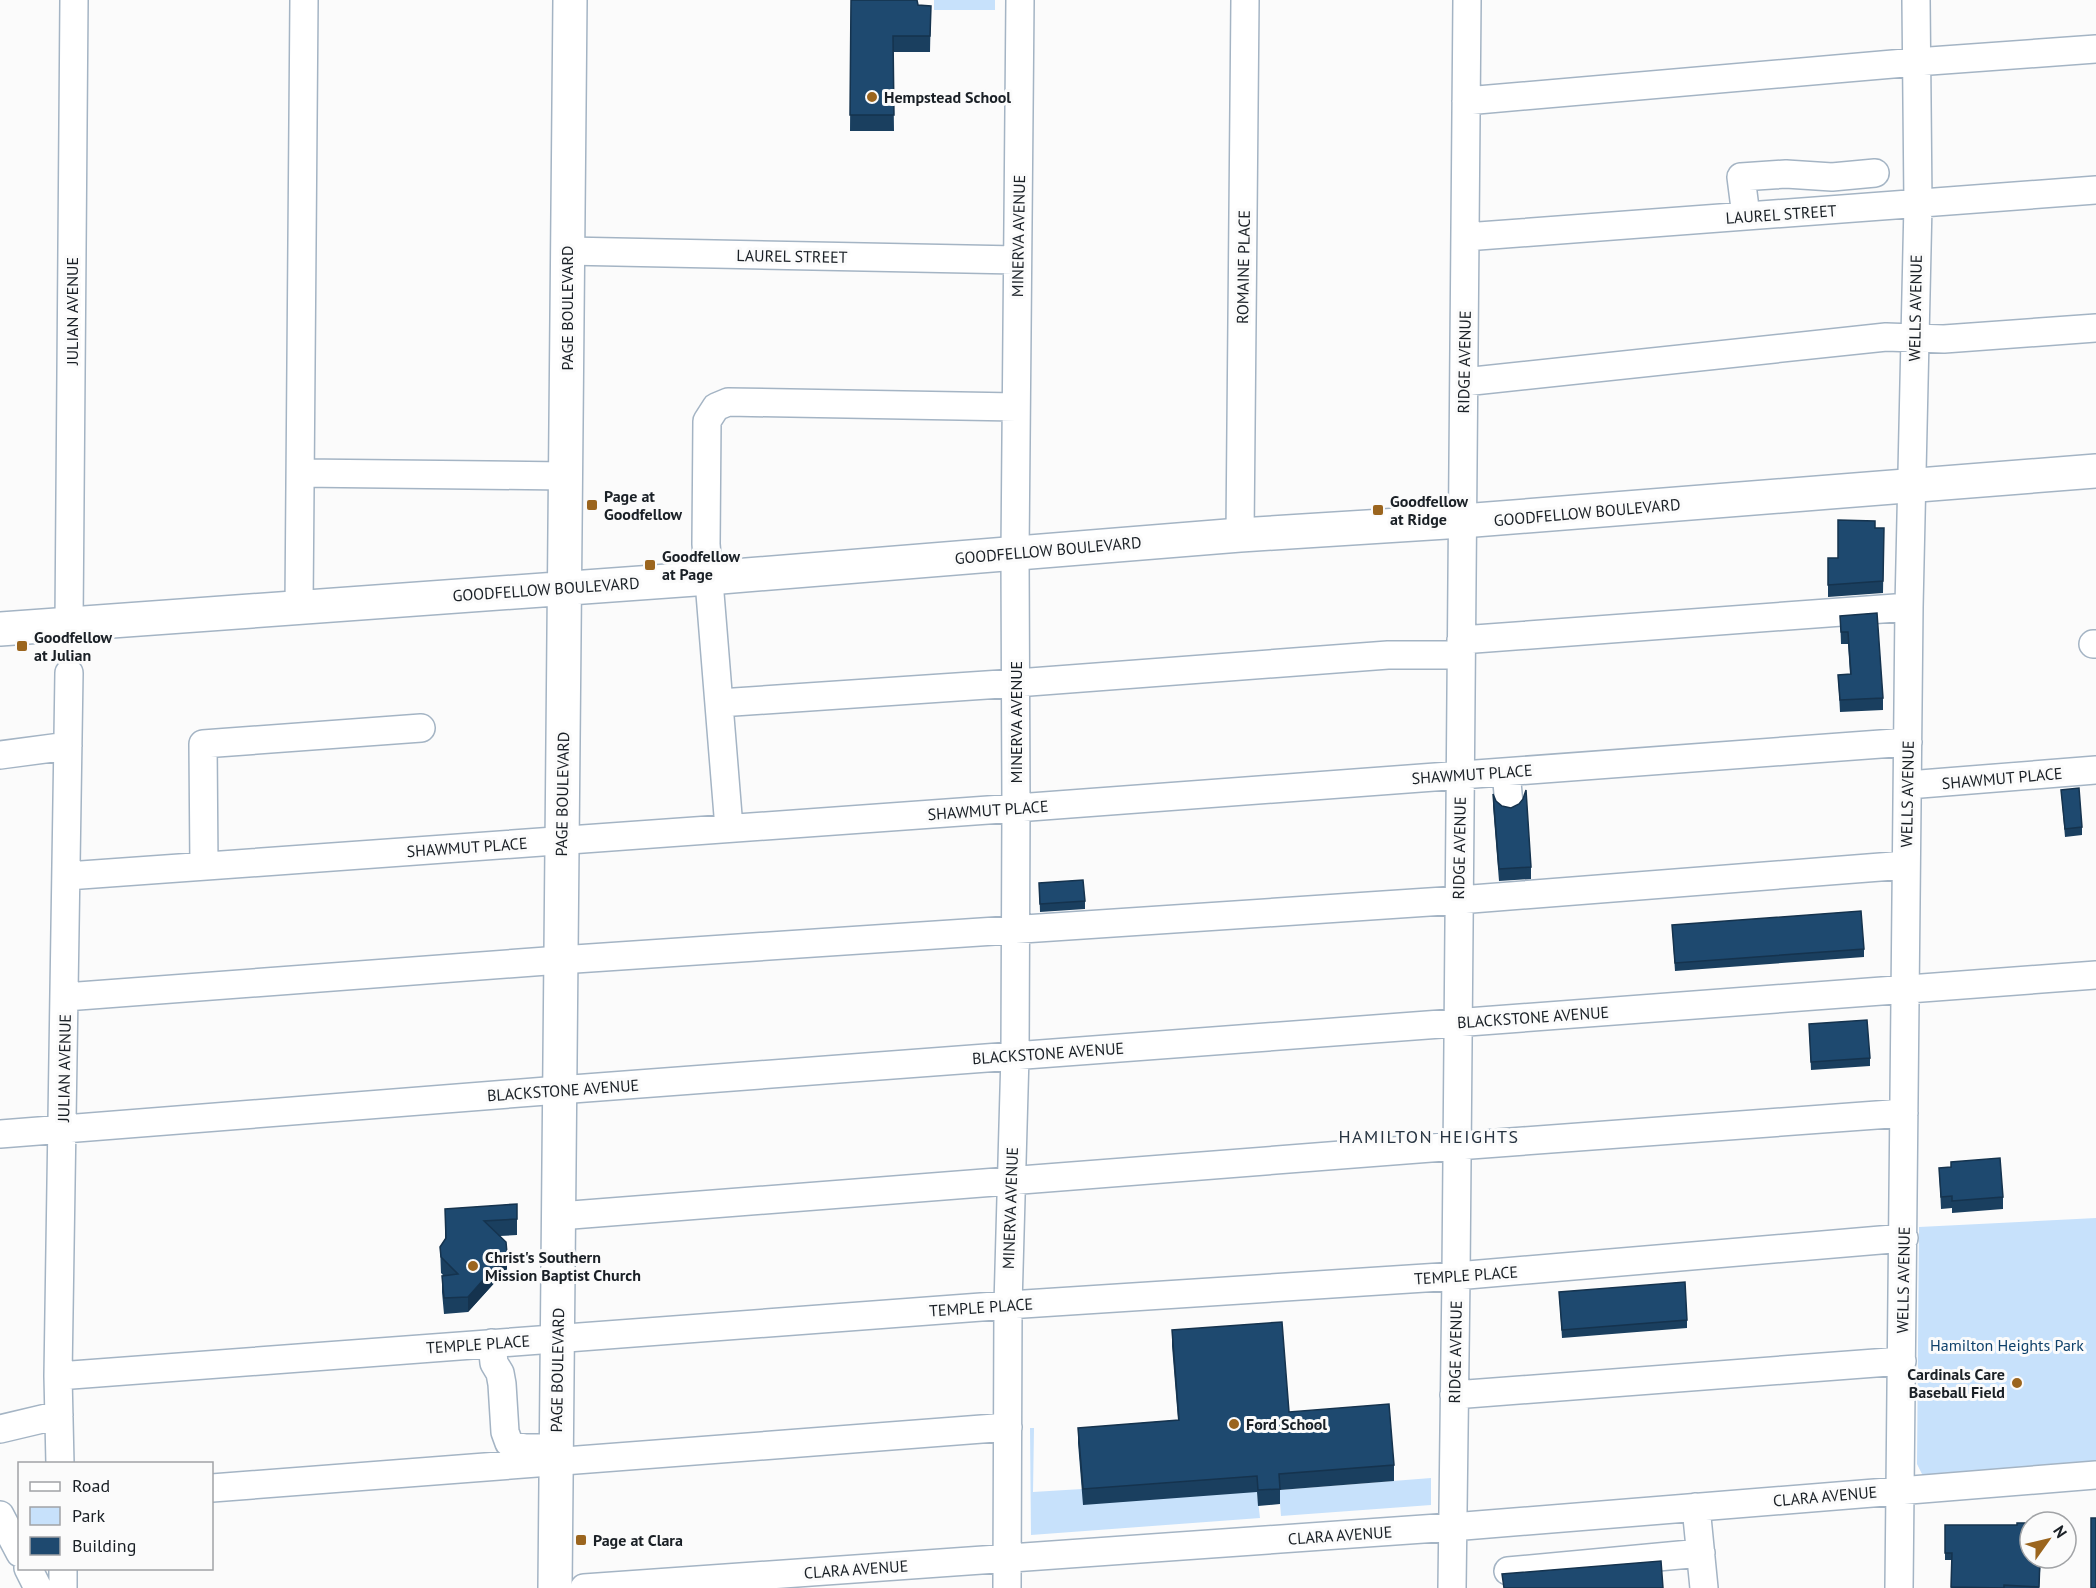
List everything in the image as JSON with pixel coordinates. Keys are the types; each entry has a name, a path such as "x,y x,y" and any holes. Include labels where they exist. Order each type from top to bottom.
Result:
{"main road":[{"name":"PAGE BOULEVARD","path":"555,1588 570,0"},
{"name":"GOODFELLOW BOULEVARD","path":"0,629 709,578 1240,535 1462,521 2096,471"}],"street":[{"name":"JULIAN AVENUE","path":"69,623 74,0"},
{"path":"299,607 304,0"},
{"name":"MINERVA AVENUE","path":"1007,1588 1008,1305 1015,1055 1015,553 1020,0"},
{"name":"ROMAINE PLACE","path":"1240,535 1245,0"},
{"name":"RIDGE AVENUE","path":"1452,1588 1467,0"},
{"name":"WELLS AVENUE","path":"1899,1588 1909,607 1918,204 1916,0"},
{"path":"1466,101 1916,62 2096,49"},
{"path":"1746,216 1741,177 1786,174 1832,177 1875,173"},
{"name":"LAUREL STREET","path":"1465,237 2096,190"},
{"name":"LAUREL STREET","path":"567,251 1017,260"},
{"path":"1464,382 1886,337 1944,339 2096,328"},
{"path":"729,828 706,544 707,421 716,407 728,402 1016,406"},
{"path":"301,473 566,476"},
{"path":"719,703 1388,655 1909,607"},
{"name":"JULIAN AVENUE","path":"60,1462 58,1376 69,673"},
{"path":"204,866 203,744 421,728"},
{"name":"SHAWMUT PLACE","path":"67,876 1908,742"},
{"path":"0,755 68,746"},
{"name":"SHAWMUT PLACE","path":"1908,785 2096,770"},
{"path":"1506,772 1509,804"},
{"path":"65,997 560,960 1459,900 1906,865"},
{"name":"BLACKSTONE AVENUE","path":"0,1134 1015,1055 2096,975"},
{"path":"559,1216 1904,1113"},
{"name":"TEMPLE PLACE","path":"58,1376 1008,1305 1456,1276 1904,1238"},
{"path":"492,1343 494,1363 500,1373 502,1384 505,1432 509,1443 556,1454"},
{"path":"1454,1395 1902,1361"},
{"path":"0,1429 59,1415"},
{"path":"213,1488 556,1454 1008,1427"},
{"name":"CLARA AVENUE","path":"584,1588 699,1584 2096,1475"},
{"path":"1696,1507 1704,1588"},
{"path":"0,1515 18,1549"},
{"path":"1508,1572 1701,1553"},
{"path":"29,1570 38,1588"},
{"path":"63,1570 63,1588"}],"green space":[{"path":"934,0 995,0 995,10 934,10"},
{"name":"Hamilton Heights Park","path":"2096,1218 2096,1463 1922,1474 1917,1464 1919,1227"},
{"path":"1030,1428 1034,1428 1033,1492 1082,1489 1257,1492 1260,1518 1031,1535"},
{"path":"1431,1478 1431,1505 1281,1516 1279,1490"}],"building":[{"name":"Hempstead School","path":"851,0 917,0 918,5 931,6 930,36 893,36 894,115 850,115"},
{"path":"1838,520 1875,521 1875,528 1884,528 1883,581 1828,585 1828,558 1838,558"},
{"path":"1877,613 1883,698 1840,700 1838,675 1851,674 1848,632 1841,632 1840,616"},
{"path":"2079,788 2082,827 2065,829 2061,790"},
{"path":"1526,790 1531,867 1499,869 1493,794 1502,806 1511,808 1519,804"},
{"path":"1083,880 1085,901 1040,904 1039,883"},
{"path":"1861,911 1864,949 1675,963 1672,925"},
{"path":"1867,1020 1870,1058 1811,1062 1809,1024"},
{"path":"2000,1158 2003,1197 1952,1201 1952,1196 1941,1197 1939,1168 1951,1167 1951,1162"},
{"name":"Christ's Southern Mission Baptist Church","path":"517,1204 517,1219 484,1221 506,1242 507,1253 468,1297 444,1298 442,1276 458,1274 441,1257 440,1247 446,1238 445,1209"},
{"path":"1685,1282 1687,1320 1562,1330 1559,1292"},
{"name":"Ford School","path":"1282,1322 1289,1412 1389,1404 1394,1465 1279,1474 1280,1489 1258,1490 1257,1476 1083,1489 1078,1428 1179,1420 1172,1330"},
{"path":"2091,1518 2096,1518 2096,1588 2091,1588"},
{"path":"2018,1523 2018,1570 2040,1570 2039,1587 2004,1585 2004,1588 1951,1587 1952,1553 1945,1553 1945,1525 2017,1525"},
{"path":"1661,1561 1663,1588 1504,1588 1502,1574"}],"place":[{"name":"Hempstead School","path":"872,97"},
{"name":"Page at Goodfellow","path":"592,505"},
{"name":"Goodfellow at Ridge","path":"1378,510"},
{"name":"Goodfellow at Page","path":"650,565"},
{"name":"Goodfellow at Julian","path":"22,646"},
{"name":"Christ's Southern Mission Baptist Church","path":"473,1266"},
{"name":"Cardinals Care Baseball Field","path":"2017,1383"},
{"name":"Ford School","path":"1234,1424"},
{"name":"Page at Clara","path":"581,1540"}],"district":[{"name":"HAMILTON HEIGHTS","path":"1429,1137"}]}
